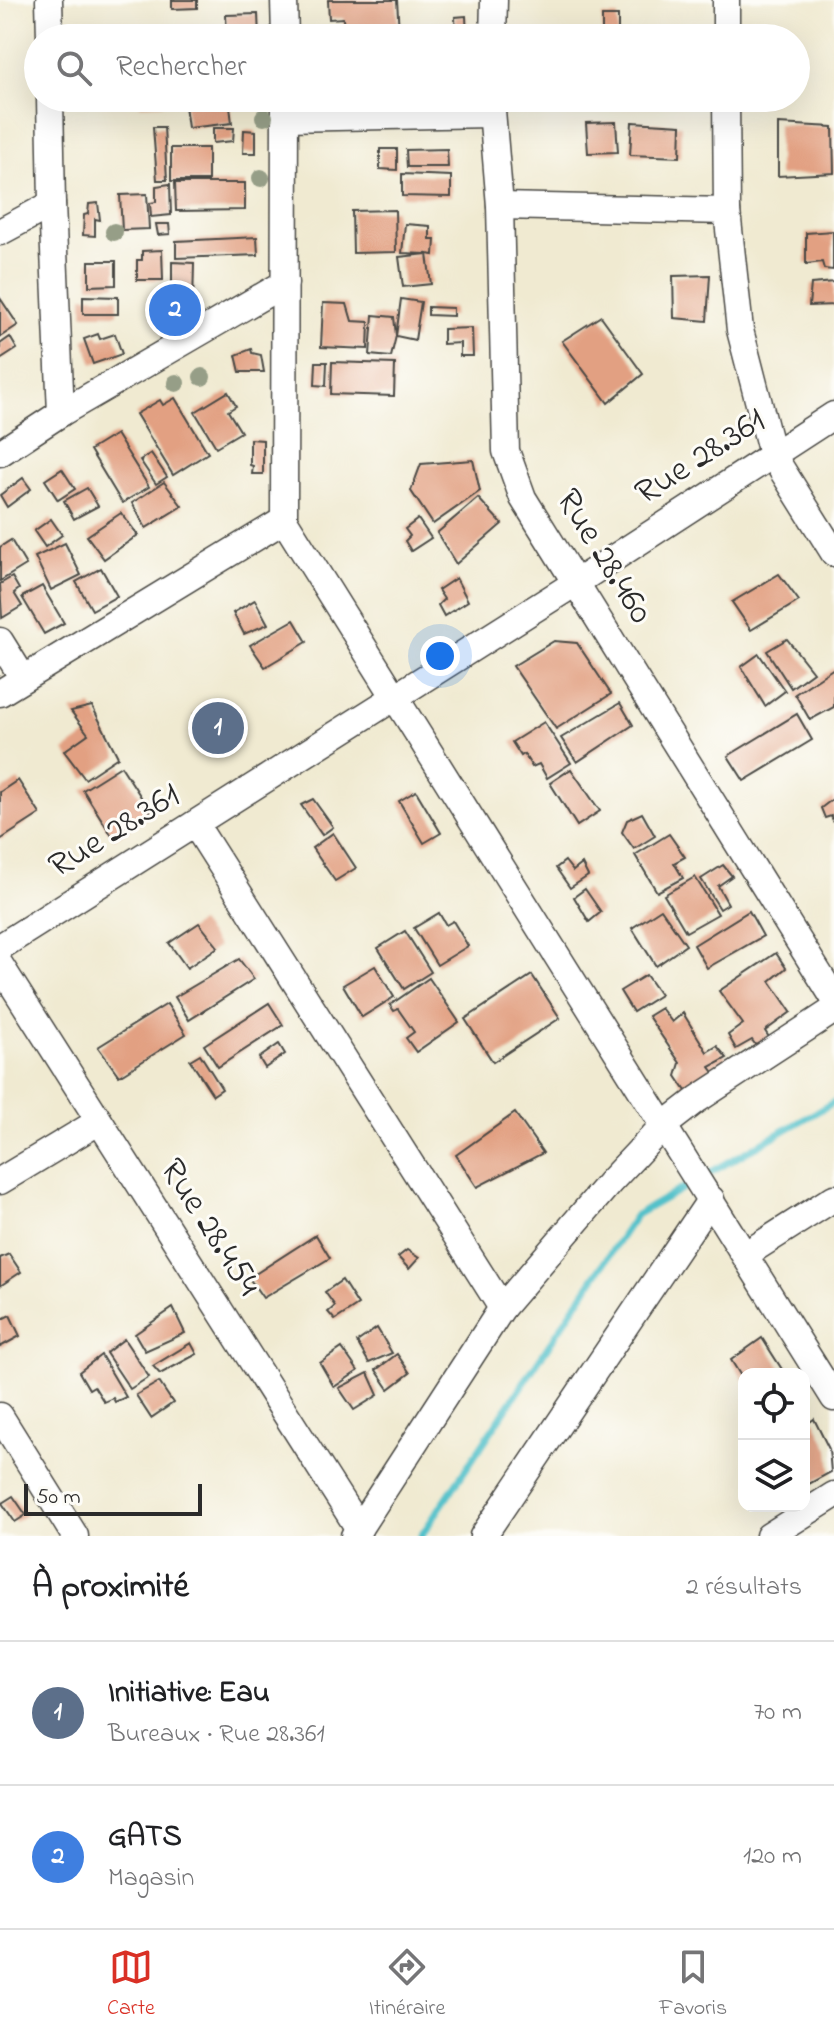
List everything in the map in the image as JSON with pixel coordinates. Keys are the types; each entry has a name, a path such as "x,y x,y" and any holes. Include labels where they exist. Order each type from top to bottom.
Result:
{"street":[{"path":"49,0 50,24"},
{"path":"284,0 285,24"},
{"path":"493,24 494,0"},
{"path":"726,0 726,24"},
{"path":"50,112 61,413"},
{"path":"285,112 284,520 834,1398"},
{"name":"Rue 28.460","path":"491,112 500,206 506,451 523,498 834,998"},
{"path":"726,112 727,211 740,330 772,454 834,553"},
{"path":"0,232 52,204"},
{"path":"500,206 727,211"},
{"path":"0,453 61,413 285,283"},
{"name":"Rue 28.361","path":"0,947 577,582 834,415"},
{"path":"0,693 284,520"},
{"path":"0,641 23,678"},
{"path":"195,824 502,1308"},
{"name":"Rue 28.454","path":"0,965 356,1533"},
{"path":"356,1533 502,1308 610,1182 663,1126 698,1099 834,1010"},
{"path":"0,1181 98,1122"},
{"path":"483,1536 709,1196"},
{"path":"746,1254 834,1198"},
{"path":"0,1416 75,1536"},
{"path":"769,1536 834,1495"}],"building":[{"path":"172,0 197,0 197,8 172,9"},
{"path":"328,0 397,0 399,24 343,24 343,18 329,19"},
{"path":"258,14 258,24 226,24 226,15"},
{"path":"466,16 466,24 455,24 455,17"},
{"path":"602,16 618,16 618,24 602,24"},
{"path":"186,112 231,112 232,123 188,128"},
{"path":"616,122 618,152 588,153 586,123"},
{"path":"632,122 681,125 680,157 630,155"},
{"path":"778,124 833,127 834,173 778,176"},
{"path":"153,127 164,127 167,180 157,180"},
{"path":"213,128 234,128 233,141 213,143"},
{"path":"244,130 256,131 256,153 243,153"},
{"path":"171,148 208,148 208,181 171,181"},
{"path":"380,149 397,149 397,170 380,169"},
{"path":"447,149 448,167 407,167 406,150"},
{"path":"402,174 451,176 451,197 402,196"},
{"path":"175,183 245,183 245,210 176,211"},
{"path":"170,184 171,215 151,217 150,203 156,202 156,186"},
{"path":"147,194 149,229 122,230 120,195"},
{"path":"98,203 100,220 95,219 95,236 83,235 84,215 88,214 89,204"},
{"path":"395,210 396,252 353,253 352,211"},
{"path":"156,224 169,224 170,234 158,235"},
{"path":"405,224 430,226 430,239 435,239 434,255 402,253"},
{"path":"833,231 833,270 824,269 822,262 806,264 806,233"},
{"path":"257,237 258,255 176,258 176,241"},
{"path":"162,250 163,280 137,280 137,260 142,260 142,251"},
{"path":"427,254 431,284 403,287 399,257"},
{"path":"89,261 116,261 116,285 89,286"},
{"path":"172,262 194,263 193,305 172,305"},
{"path":"710,275 707,321 674,318 673,276"},
{"path":"834,282 834,305 809,306 811,284"},
{"path":"83,296 118,297 118,314 83,314"},
{"path":"0,298 18,325 0,337"},
{"path":"401,299 421,302 415,340 396,336"},
{"path":"323,303 347,304 352,321 369,322 368,349 321,347"},
{"path":"428,307 453,308 453,316 428,315"},
{"path":"373,315 394,317 396,336 391,357 370,355"},
{"path":"601,316 643,374 608,403 562,341"},
{"path":"472,328 473,356 460,356 460,343 443,344 443,329"},
{"path":"98,334 100,339 115,334 122,354 93,364 84,339"},
{"path":"10,337 17,349 0,360 0,344"},
{"path":"251,349 252,353 261,355 264,372 240,372 236,355"},
{"path":"316,362 327,362 326,386 315,385"},
{"path":"332,362 395,364 394,396 331,394"},
{"path":"228,392 236,406 228,411 241,432 216,447 195,412"},
{"path":"175,398 208,453 173,475 136,414 160,400 163,405"},
{"path":"116,434 149,487 122,503 90,450"},
{"path":"250,439 263,440 263,474 252,474"},
{"path":"151,453 167,477 156,484 140,460"},
{"path":"473,460 480,491 433,524 411,491 421,464"},
{"path":"62,469 75,489 58,500 45,480"},
{"path":"23,478 31,489 7,507 0,495"},
{"path":"164,482 182,506 146,528 132,503"},
{"path":"87,488 98,506 74,519 64,501"},
{"path":"478,498 502,524 456,564 437,533"},
{"path":"121,513 138,535 104,559 87,536"},
{"path":"51,519 62,535 45,547 34,531"},
{"path":"418,519 431,538 411,551 405,541 410,536 405,529"},
{"path":"11,540 26,565 0,581 0,547"},
{"path":"65,543 81,575 51,590 35,557"},
{"path":"101,568 117,596 92,610 76,582"},
{"path":"779,574 799,601 751,630 732,602"},
{"path":"12,577 19,589 14,593 22,606 2,618 0,584"},
{"path":"456,578 468,601 444,616 438,605 444,599 438,590"},
{"path":"42,586 64,623 44,634 22,597"},
{"path":"255,600 268,624 244,634 233,613"},
{"path":"294,620 307,642 265,667 250,645"},
{"path":"787,639 813,672 791,688 767,651"},
{"path":"554,641 577,643 611,694 556,729 513,666"},
{"path":"759,654 785,691 765,706 741,667"},
{"path":"834,668 834,707 810,720 795,694"},
{"path":"215,700 242,741 220,754 194,714"},
{"path":"620,703 633,725 577,762 561,738"},
{"path":"92,706 118,757 85,779 64,751 88,734 71,711"},
{"path":"797,714 812,740 744,781 728,756"},
{"path":"544,722 571,763 547,778 539,764 532,767 512,742"},
{"path":"121,766 152,814 114,839 83,790"},
{"path":"571,769 600,811 577,826 550,783"},
{"path":"18,780 40,814 0,840 0,792"},
{"path":"416,791 441,833 424,843 399,801"},
{"path":"834,798 834,823 831,816 825,818 821,808"},
{"path":"313,799 333,827 322,835 301,805"},
{"path":"642,813 655,836 634,849 622,832 627,820"},
{"path":"333,833 356,868 335,881 312,848"},
{"path":"669,834 685,857 674,863 683,878 657,892 635,855"},
{"path":"565,861 573,871 582,864 588,876 570,888 556,868"},
{"path":"723,865 732,876 718,886 728,904 720,909 701,879"},
{"path":"695,877 718,914 686,932 664,895"},
{"path":"585,889 601,912 589,922 574,897"},
{"path":"661,909 686,945 656,966 632,928"},
{"path":"749,911 763,936 707,968 694,945"},
{"path":"439,913 446,925 453,921 468,946 437,965 414,928"},
{"path":"199,923 218,947 187,968 169,943"},
{"path":"405,931 431,972 404,989 378,948"},
{"path":"776,953 786,968 770,981 791,1012 765,1031 772,1042 759,1050 752,1040 736,1049 728,1035 743,1024 719,991"},
{"path":"239,959 254,979 189,1020 175,997"},
{"path":"375,966 394,997 362,1017 343,985"},
{"path":"532,975 560,1018 493,1062 465,1019"},
{"path":"646,975 660,995 633,1012 620,991"},
{"path":"429,978 459,1022 416,1052 406,1038 414,1032 398,1009 394,1011 390,1005"},
{"path":"269,1003 283,1025 218,1067 204,1045"},
{"path":"167,1004 186,1034 119,1076 98,1047"},
{"path":"661,1008 672,1022 683,1013 707,1052 717,1046 727,1058 710,1067 719,1079 690,1097 676,1076 680,1063 648,1016"},
{"path":"279,1044 285,1054 265,1068 259,1058"},
{"path":"200,1054 222,1089 213,1095 190,1060"},
{"path":"515,1113 543,1153 477,1187 456,1155"},
{"path":"316,1235 330,1258 263,1298 249,1278"},
{"path":"407,1250 419,1258 409,1269 398,1257"},
{"path":"9,1254 21,1272 0,1286 0,1258"},
{"path":"342,1280 358,1305 335,1320 328,1312 335,1306 325,1292"},
{"path":"173,1308 185,1333 145,1351 135,1334"},
{"path":"10,1315 20,1336 0,1347 0,1320"},
{"path":"377,1328 392,1353 369,1363 357,1342"},
{"path":"762,1338 781,1368 738,1368 738,1371 731,1360"},
{"path":"124,1339 149,1377 130,1389 106,1353"},
{"path":"191,1343 197,1354 160,1374 153,1366"},
{"path":"342,1348 358,1371 334,1387 320,1363"},
{"path":"397,1354 410,1373 389,1389 376,1370"},
{"path":"101,1355 126,1397 115,1402 113,1398 104,1402 94,1386 89,1389 79,1372"},
{"path":"368,1373 378,1395 354,1410 339,1388"},
{"path":"159,1382 173,1403 151,1418 136,1395"},
{"path":"814,1419 829,1449 831,1472 810,1483 810,1440 810,1422"},
{"path":"13,1496 26,1515 15,1522 2,1503"}],"waterway":[{"path":"421,1536 636,1215 834,1102"}],"place":[{"name":"GATS","path":"175,310"},
{"name":"Initiative: Eau","path":"218,728"}]}
